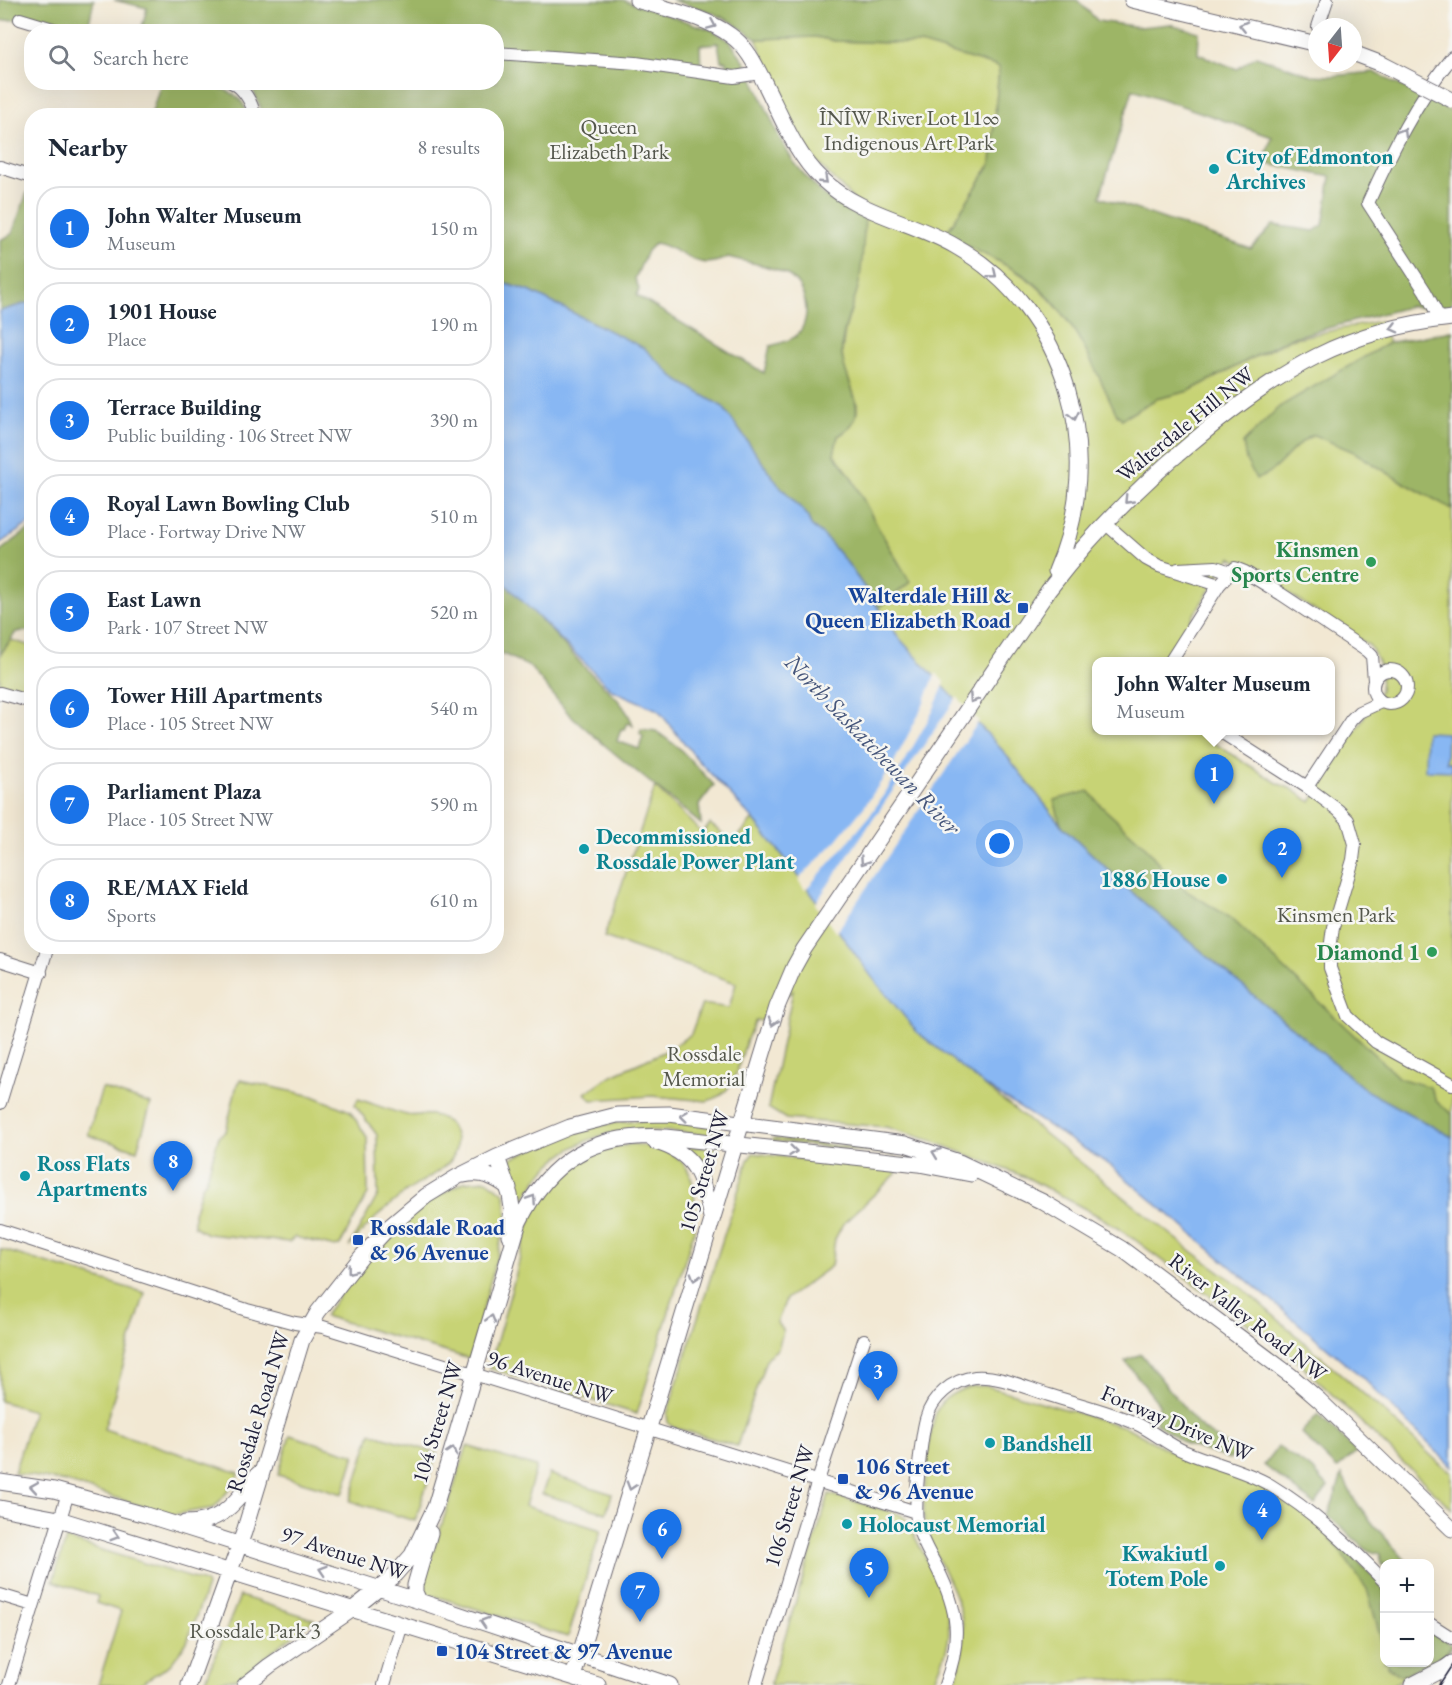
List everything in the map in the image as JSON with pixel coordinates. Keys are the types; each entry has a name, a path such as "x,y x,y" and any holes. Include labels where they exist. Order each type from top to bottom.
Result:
{"main road":[{"path":"637,0 712,24 732,36 746,50 760,73 793,140 810,166 827,184 862,207 930,232 958,247 1005,283 1038,325 1064,380 1078,435 1080,455 1071,527 1062,558 1048,591"},
{"path":"1132,0 1308,37"},
{"path":"1362,56 1382,64 1452,100"},
{"name":"Walterdale Hill NW","path":"1006,651 1078,552 1105,523 1139,488 1239,404 1317,356 1358,339 1390,328 1446,319"},
{"name":"105 Street NW","path":"571,1681 777,1007 794,967 811,939 1006,651"},
{"name":"Rossdale Road NW","path":"188,1681 230,1571 302,1340 309,1325 362,1256 389,1227 426,1196 457,1176 570,1126 617,1115 669,1114 742,1123"},
{"name":"River Valley Road NW","path":"742,1123 905,1144 959,1162 1043,1202 1122,1249 1192,1299 1290,1375 1452,1529"},
{"path":"632,1136 671,1147 692,1162 703,1182 712,1221"},
{"path":"509,1253 524,1213 537,1192 558,1168 576,1154 595,1144 632,1136 735,1144"},
{"name":"River Valley Road NW","path":"735,1144 919,1164 989,1178"},
{"path":"497,1157 508,1188 512,1208 509,1253"},
{"path":"457,1176 486,1175 498,1180 508,1188"},
{"name":"104 Street NW","path":"245,1685 379,1589 412,1555 435,1507 509,1253"},
{"path":"171,1523 198,1523 221,1515 233,1505 264,1467"},
{"name":"97 Avenue NW","path":"0,1482 68,1493 171,1523 580,1653 670,1685"},
{"path":"419,1601 415,1593 415,1585 427,1547 435,1507"},
{"path":"0,1508 59,1519 402,1624 571,1681 598,1685"},
{"path":"1412,1685 1452,1664"},
{"path":"1447,1685 1452,1664"}],"street":[{"path":"1321,18 1327,0"},
{"path":"20,19 37,24"},
{"path":"504,54 636,63 728,76 760,73"},
{"path":"1446,319 1425,291 1368,203 1392,149 1438,74 1452,57"},
{"path":"242,90 252,108"},
{"path":"0,167 24,174"},
{"path":"1105,523 1146,559 1219,585"},
{"path":"1171,569 1206,567 1221,568 1230,572"},
{"path":"1173,657 1219,585 1234,568 1245,572 1367,651 1372,658 1397,671 1405,679 1407,690 1402,699 1392,704 1381,702 1359,712 1351,720 1307,787"},
{"path":"1372,658 1374,693 1381,702"},
{"path":"1374,680 1386,670 1397,671"},
{"path":"0,693 24,700"},
{"path":"1226,735 1307,787 1348,820 1355,843 1353,860 1333,927 1330,950 1330,968 1348,1016 1376,1042 1452,1084"},
{"path":"0,1103 46,954"},
{"path":"0,960 40,973"},
{"name":"96 Avenue NW","path":"0,1230 246,1310 323,1327 916,1512"},
{"name":"106 Street NW","path":"756,1685 864,1340"},
{"name":"Fortway Drive NW","path":"945,1685 956,1649 955,1616 938,1570 921,1537 916,1512 925,1428 933,1404 944,1391 957,1382 974,1377 991,1378 1136,1423 1184,1452 1262,1481 1334,1533 1380,1577"},
{"path":"9,1685 68,1493"},
{"path":"0,1594 33,1605"},
{"path":"384,1685 402,1624"},
{"path":"1434,1627 1452,1638"}],"green space":[{"path":"0,0 94,0 89,24 66,24 33,18 0,21"},
{"name":"Queen Elizabeth Park","path":"114,0 623,0 712,30 730,41 747,65 780,139 793,161 826,197 847,211 865,219 859,283 845,327 842,345 844,365 855,398 855,419 849,428 838,436 834,454 850,475 910,582 879,608 848,564 825,537 811,526 807,515 777,483 723,407 677,380 644,348 529,291 504,283 504,108 260,108 254,90 504,90 504,24 143,24 147,8","holes":["718,43 721,61 726,61 728,76 701,73 700,45","655,243 707,263 728,257 765,266 786,274 799,286 806,312 802,329 791,339 770,346 764,373 637,296 639,289 635,279 647,251"]},
{"path":"672,0 1077,0 1098,21 1140,27 1170,24 1199,32 1198,54 1237,69 1256,56 1311,75 1332,76 1374,72 1452,112 1452,313 1411,306 1290,338 1189,391 1156,399 1122,419 1116,413 1077,336 1052,301 1020,273 945,235 991,164 999,67 920,44 835,41 816,37 756,39 732,22 711,12","holes":["1133,89 1272,137 1263,163 1331,177 1323,225 1314,231 1273,225 1251,249 1100,197"]},
{"path":"816,37 835,41 920,44 999,67 991,164 945,235 1019,273 1052,301 1092,359 1122,419 1156,399 1189,391 1290,339 1380,321 1389,343 1452,331 1452,1137 1367,1091 1136,896 1061,825 1003,751 899,638 879,608 910,582 850,475 834,454 838,436 845,432 857,413 857,403 843,364 842,351 845,330 859,281 865,219 852,198 804,149 756,39"},
{"path":"159,90 224,90 235,96 244,108 153,108"},
{"path":"24,201 24,304 0,311 0,240 12,234"},
{"path":"1452,331 1452,509 1354,452 1314,435 1298,445 1271,471 1256,479 1246,460 1243,443 1279,407 1388,343"},
{"path":"24,533 24,631 16,632 0,655 0,551"},
{"path":"504,583 623,706 633,725 627,723 624,729 621,729 617,741 639,749 643,736 640,734 641,729 656,731 679,748 714,785 699,805 701,824 568,713 530,667 504,654"},
{"path":"11,640 24,644 24,693 0,686 0,655"},
{"name":"Rossdale Memorial","path":"655,787 702,833 710,824 734,842 753,819 792,867 872,977 922,1036 1193,1252 1241,1287 1381,1409 1452,1473 1452,1509 1295,1359 1134,1239 1102,1218 1028,1178 932,1141 886,1127 786,1119 768,1108 793,991 774,1004 761,1021 756,1020 731,1084 717,1097 707,1101 652,1096 592,1100 585,1093 610,1076 668,1050 691,1034 702,1004 729,1008 736,983 604,937"},
{"path":"1089,791 1101,806 1144,845 1164,870 1188,892 1231,918 1399,1078 1430,1087 1436,1101 1452,1114 1452,1137 1367,1091 1136,896 1061,825 1054,800"},
{"path":"240,1080 313,1096 350,1111 367,1137 368,1194 340,1245 335,1247 295,1237 289,1242 207,1234 194,1226 194,1213 202,1186 206,1180 219,1136 226,1131 237,1084"},
{"path":"102,1088 151,1104 137,1150 88,1135"},
{"path":"358,1099 407,1115 430,1115 443,1119 454,1132 456,1149 448,1164 390,1205 349,1247 378,1195 377,1135 355,1105"},
{"path":"657,1120 719,1127 717,1136 651,1130 609,1134 589,1140 551,1164 520,1205 518,1204 506,1161 570,1132 612,1123"},
{"path":"773,1138 864,1149 881,1148 896,1155 772,1141"},
{"path":"632,1144 668,1152 680,1160 692,1181 695,1212 694,1231 637,1414 489,1368 528,1226 542,1198 563,1175 588,1158"},
{"path":"688,1146 718,1149 710,1181 687,1149"},
{"path":"753,1153 896,1171 896,1174 843,1224 835,1239 831,1266 786,1299 777,1323 783,1331 778,1349 767,1357 737,1446 673,1427 668,1423 667,1414 748,1160"},
{"path":"487,1180 505,1194 507,1218 470,1359 324,1316 357,1271 394,1229 431,1200 464,1182"},
{"path":"0,1249 145,1293 104,1429 239,1473 233,1485 214,1508 170,1515 66,1482 14,1473 33,1411 0,1401"},
{"path":"1141,1354 1198,1425 1222,1443 1241,1449 1240,1452 1229,1459 1187,1445 1156,1423 1159,1404 1125,1361"},
{"path":"972,1386 987,1386 1128,1428 1181,1457 1261,1486 1297,1508 1344,1547 1380,1584 1380,1667 1419,1667 1393,1685 1136,1685 1118,1680 1099,1679 1062,1685 954,1685 962,1656 961,1613 925,1527 924,1517 929,1448 935,1417 941,1404 957,1392"},
{"path":"1318,1414 1356,1452 1337,1469 1301,1433"},
{"path":"371,1433 437,1453 415,1521 350,1501"},
{"path":"290,1435 355,1455 343,1494 278,1475"},
{"path":"467,1446 536,1467 525,1506 601,1530 568,1637 428,1594 424,1590 423,1583"},
{"path":"1278,1447 1314,1471 1328,1487 1315,1505 1264,1465"},
{"path":"549,1474 612,1494 606,1513 542,1494"},
{"path":"1342,1475 1355,1501 1404,1559 1381,1559 1380,1554 1367,1550 1328,1516"},
{"path":"829,1494 899,1514 906,1519 934,1574 948,1618 947,1645 933,1685 770,1685"},
{"path":"1329,1536 1344,1547 1380,1584 1380,1635 1367,1589"},
{"path":"66,1539 205,1582 207,1586 187,1642 171,1664 139,1685 98,1685 121,1611 96,1603 98,1596 53,1581"},
{"name":"Rossdale Park 3","path":"240,1596 314,1619 238,1678 204,1684"},
{"path":"1434,1633 1452,1645 1444,1658 1434,1662"},
{"path":"1434,1633 1452,1645 1443,1656 1434,1660"},
{"path":"1388,1667 1419,1667 1401,1676"}],"water":[{"name":"North Saskatchewan River","path":"504,283 529,291 644,348 677,380 723,407 777,483 807,515 811,526 825,537 848,564 899,638 1003,751 1061,825 1136,896 1367,1091 1452,1137 1452,1467 1361,1376 1110,1165 985,1086 917,1032 872,977 792,867 753,819 697,759 658,710 612,690 504,583"},
{"path":"24,304 24,527 0,543 0,311"},
{"path":"1426,732 1447,733 1446,762 1452,763 1452,771 1425,770"}],"pier":[{"path":"936,673 945,683 932,713 897,775 869,817 805,890 798,880 837,840 864,807 893,764 919,714"},
{"path":"957,697 979,721 836,933 815,904"}],"tram line":[{"path":"1439,1685 1452,1665"}],"place":[{"name":"City of Edmonton Archives","path":"1214,169"},
{"name":"Kinsmen Sports Centre","path":"1371,562"},
{"name":"Walterdale Hill & Queen Elizabeth Road","path":"1023,608"},
{"name":"John Walter Museum","path":"1214,804"},
{"name":"Decommissioned Rossdale Power Plant","path":"584,849"},
{"name":"1901 House","path":"1282,878"},
{"name":"1886 House","path":"1222,879"},
{"name":"Diamond 1","path":"1432,952"},
{"name":"Ross Flats Apartments","path":"25,1176"},
{"name":"RE/MAX Field","path":"173,1191"},
{"name":"Rossdale Road & 96 Avenue","path":"358,1240"},
{"name":"Terrace Building","path":"878,1401"},
{"name":"Bandshell","path":"990,1443"},
{"name":"106 Street & 96 Avenue","path":"843,1479"},
{"name":"Holocaust Memorial","path":"847,1524"},
{"name":"Royal Lawn Bowling Club","path":"1262,1540"},
{"name":"Tower Hill Apartments","path":"662,1559"},
{"name":"Kwakiutl Totem Pole","path":"1220,1566"},
{"name":"East Lawn","path":"869,1598"},
{"name":"Parliament Plaza","path":"640,1622"},
{"name":"104 Street & 97 Avenue","path":"442,1651"}],"park label":[{"name":"ÎNÎW River Lot 11∞ Indigenous Art Park","path":"909,130"},
{"name":"Kinsmen Park","path":"1336,914"}]}
